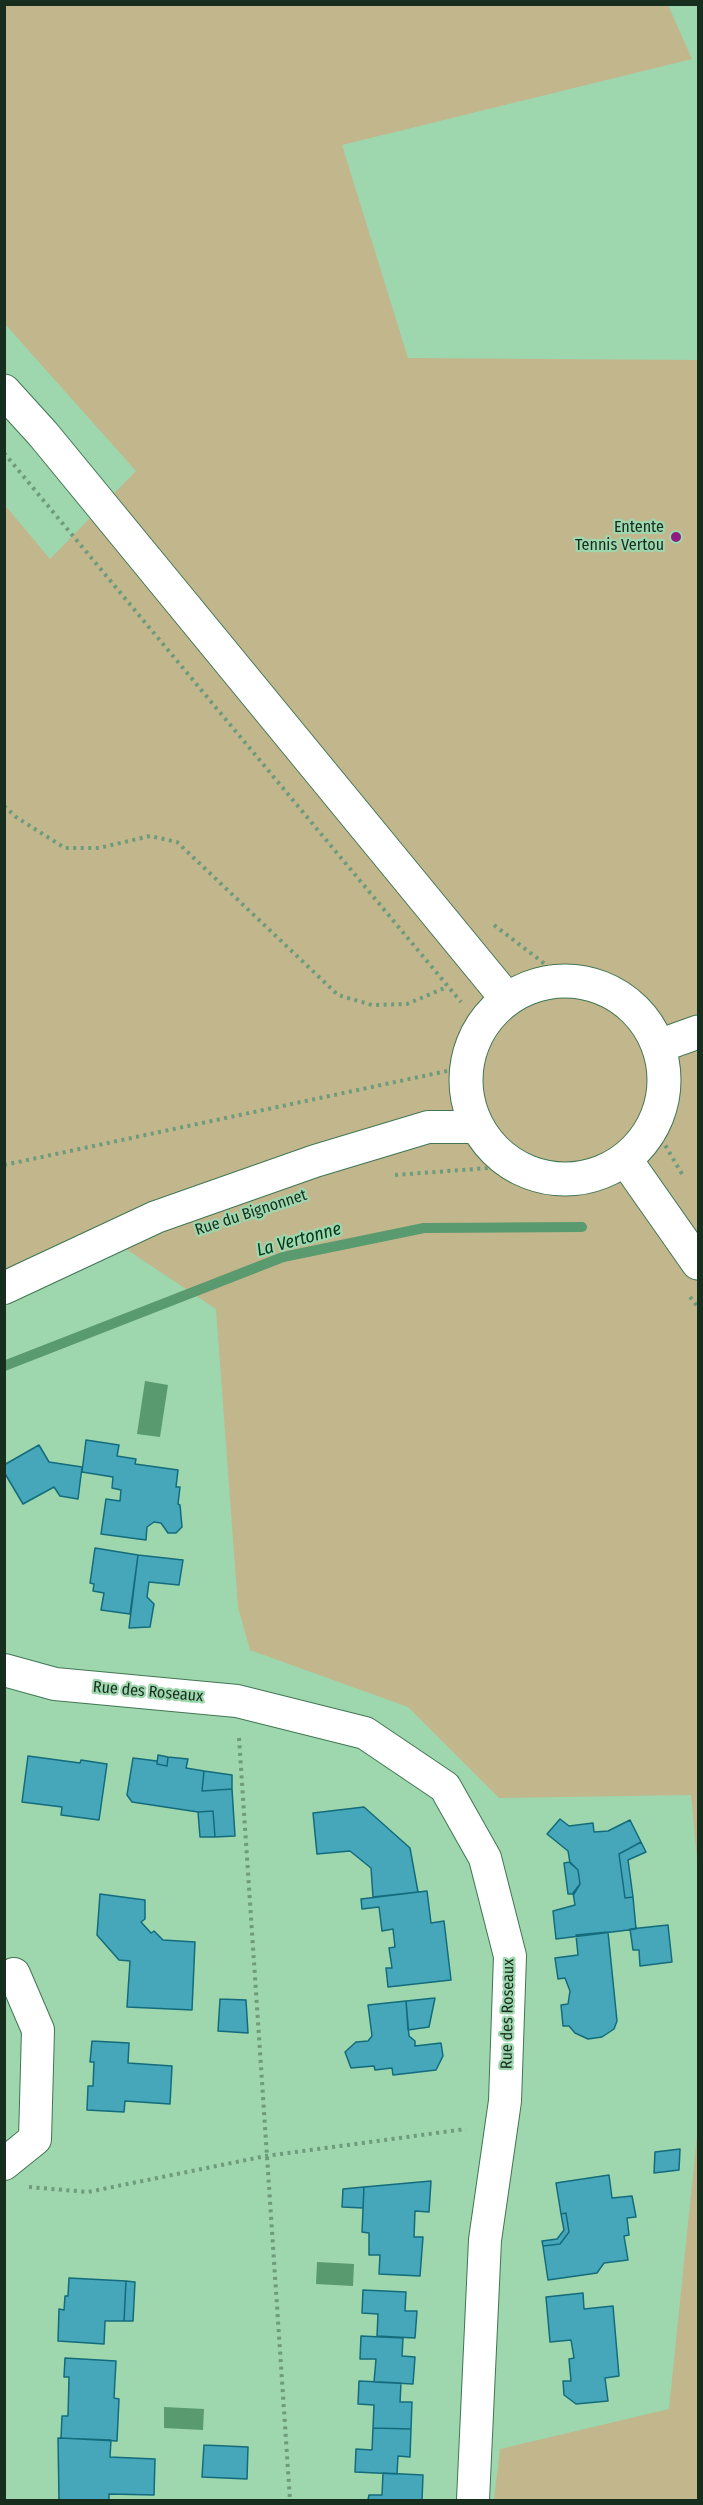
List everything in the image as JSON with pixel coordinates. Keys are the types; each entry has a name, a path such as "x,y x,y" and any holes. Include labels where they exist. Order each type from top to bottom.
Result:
{"main road":[{"path":"4,391 50,443 507,999"},
{"path":"567,981 591,984 612,993 632,1007 648,1025 659,1046 664,1072 663,1100 654,1126 642,1144 626,1159 609,1170 590,1176 564,1180 539,1176 515,1166 494,1149 477,1127 469,1108 465,1088 469,1052 482,1025 507,999 536,985 567,981"},
{"path":"659,1046 699,1032"},
{"path":"626,1159 699,1263"}],"street":[{"name":"Rue du Bignonnet","path":"4,1288 156,1217 315,1161 428,1127 477,1127"},
{"name":"Rue des Roseaux","path":"4,1670 55,1683 237,1701 365,1733 445,1787 484,1858 510,1956 505,2101 485,2240 473,2500"},
{"path":"4,2164 35,2139 38,2030 14,1974"}],"path":[{"path":"4,453 447,987 482,1025"},
{"path":"4,806 65,848 99,848 150,836 177,842 338,995 372,1005 407,1004 447,987"},
{"path":"4,1165 466,1067"},
{"path":"654,1126 687,1182"},
{"path":"394,1175 515,1166"},
{"path":"237,1701 290,2500"},
{"path":"28,2187 88,2192 266,2156 502,2124"}],"shaded area":[{"path":"5,5 668,5 692,59 342,145 408,358 698,360 698,1870 691,1795 499,1798 408,1707 250,1650 238,1607 216,1309 96,1229 5,1270 4,504 50,559 136,471 5,324"},
{"path":"145,1381 168,1385 160,1437 137,1434"},
{"path":"698,2126 698,2500 494,2500 500,2449 669,2409"},
{"path":"317,2262 354,2264 353,2286 316,2284"},
{"path":"164,2407 204,2409 203,2430 164,2428"}],"building":[{"path":"86,1440 119,1445 117,1456 136,1459 135,1464 178,1470 176,1487 180,1487 178,1504 182,1527 176,1533 168,1533 161,1523 154,1522 147,1527 146,1540 101,1534 106,1499 120,1501 121,1490 112,1488 113,1477 82,1472"},
{"path":"39,1445 49,1462 82,1467 78,1499 60,1496 54,1487 23,1504 4,1472 4,1465"},
{"path":"95,1548 138,1555 130,1614 101,1610 104,1593 93,1591 94,1584 90,1583"},
{"path":"138,1555 183,1560 179,1585 149,1582 147,1597 154,1604 150,1627 129,1628"},
{"path":"158,1755 168,1757 167,1766 157,1764"},
{"path":"28,1756 107,1764 99,1820 61,1815 62,1807 22,1802"},
{"path":"168,1757 188,1759 186,1768 204,1771 202,1791 232,1789 235,1836 215,1837 213,1811 198,1812 132,1802 127,1795 133,1758 157,1761 157,1764 167,1766"},
{"path":"204,1771 232,1775 232,1789 202,1791"},
{"path":"364,1807 410,1848 418,1892 373,1897 371,1868 350,1851 317,1854 313,1813"},
{"path":"213,1811 215,1837 200,1837 198,1812"},
{"path":"560,1819 569,1826 593,1823 594,1832 608,1831 630,1820 641,1842 619,1854 625,1898 633,1897 636,1929 556,1939 553,1911 575,1905 573,1893 580,1884 578,1870 570,1863 568,1851 547,1834"},
{"path":"641,1842 646,1852 628,1860 633,1897 625,1898 619,1854"},
{"path":"570,1862 578,1870 580,1884 574,1894 568,1894 564,1863"},
{"path":"427,1891 431,1923 444,1921 451,1980 388,1987 386,1968 392,1968 389,1948 395,1947 393,1929 382,1931 379,1907 362,1909 361,1899"},
{"path":"100,1894 145,1900 145,1919 141,1922 151,1933 154,1931 163,1940 195,1942 192,2010 127,2007 130,1961 119,1960 97,1935"},
{"path":"668,1925 672,1962 640,1966 639,1950 633,1950 630,1929"},
{"path":"608,1932 617,2021 614,2029 602,2037 588,2039 575,2033 569,2026 563,2026 561,2005 568,2004 570,1991 565,1978 558,1979 555,1958 578,1955 576,1935"},
{"path":"435,1998 429,2027 408,2030 406,2001"},
{"path":"220,1999 246,2000 248,2033 218,2031"},
{"path":"406,2001 409,2036 415,2041 415,2046 441,2043 443,2056 436,2070 393,2075 392,2068 375,2070 374,2066 351,2068 345,2052 356,2042 368,2041 372,2036 368,2005"},
{"path":"92,2041 129,2043 128,2063 172,2066 170,2104 125,2101 124,2112 87,2110 88,2086 93,2086 94,2062 90,2062"},
{"path":"680,2149 679,2170 654,2173 655,2152"},
{"path":"609,2175 612,2198 632,2196 636,2217 627,2218 629,2235 624,2236 628,2260 604,2263 597,2273 548,2280 543,2246 560,2244 569,2232 566,2213 561,2214 556,2183"},
{"path":"431,2181 429,2212 415,2211 414,2237 423,2237 420,2276 379,2274 380,2255 369,2255 369,2233 362,2232 364,2187"},
{"path":"364,2187 363,2208 342,2207 343,2189"},
{"path":"566,2213 569,2232 560,2244 543,2246 542,2241 557,2239 564,2230 561,2214"},
{"path":"69,2278 126,2281 124,2321 105,2321 104,2344 58,2341 59,2309 64,2310"},
{"path":"126,2281 135,2282 133,2321 124,2321"},
{"path":"363,2290 406,2292 405,2311 417,2311 415,2338 377,2336 378,2314 362,2313"},
{"path":"583,2293 584,2309 613,2306 619,2376 605,2378 608,2401 576,2404 564,2395 563,2381 571,2381 569,2359 574,2358 571,2340 550,2342 546,2297"},
{"path":"361,2336 403,2338 402,2356 415,2357 413,2384 374,2382 376,2359 360,2359"},
{"path":"65,2358 116,2361 114,2398 119,2399 117,2441 61,2438 62,2416 68,2416 69,2377 64,2377"},
{"path":"359,2381 401,2383 400,2402 412,2402 411,2429 373,2428 374,2405 358,2404"},
{"path":"373,2428 411,2429 410,2457 398,2456 397,2474 355,2472 356,2449 372,2450"},
{"path":"58,2438 111,2440 110,2457 155,2459 154,2495 109,2494 109,2500 59,2500"},
{"path":"204,2445 248,2447 247,2479 202,2477"},
{"path":"383,2473 423,2475 422,2500 368,2500 369,2495 382,2495"}],"waterway":[{"name":"La Vertonne","path":"4,1366 283,1257 424,1228 582,1227"}],"place":[{"name":"Entente Tennis Vertou","path":"676,537"}]}
